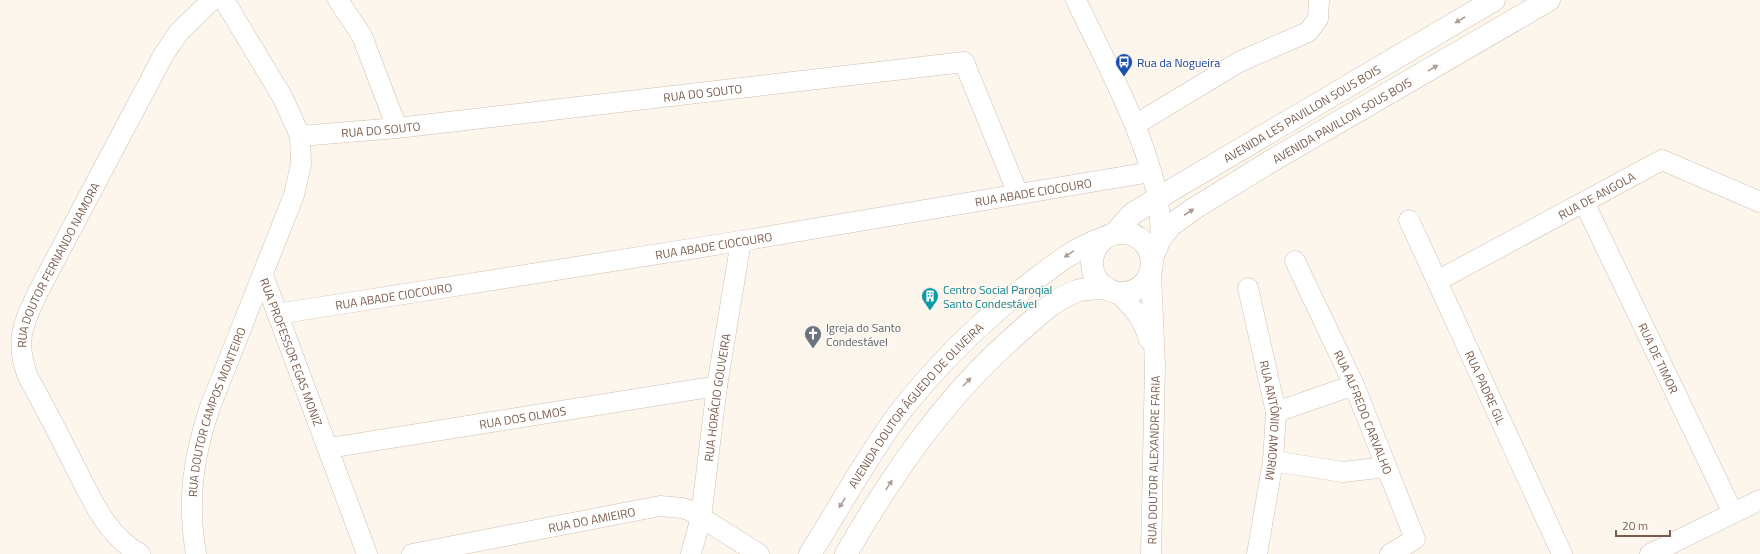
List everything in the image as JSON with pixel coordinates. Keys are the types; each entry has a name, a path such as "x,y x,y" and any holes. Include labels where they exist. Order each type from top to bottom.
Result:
{"street":[{"name":"RUA DOUTOR FERNANDO NAMORA","path":"140,554 124,544 114,533 94,504 28,377 21,355 20,344 26,320 37,294 164,54 179,32 212,0"},
{"name":"RUA PROFESSOR EGAS MONIZ","path":"224,0 283,98 300,136 302,149 298,179 263,275 329,448 367,554"},
{"path":"338,0 362,36 397,128"},
{"path":"1076,0 1135,125 1158,198 1162,222 1160,238"},
{"path":"1135,125 1238,62 1308,32 1318,19 1319,0"},
{"name":"AVENIDA PAVILLON SOUS BOIS","path":"1152,265 1160,238 1171,225 1196,208 1268,163 1501,27 1521,7 1549,0"},
{"path":"1489,1 1501,27"},
{"name":"AVENIDA LES PAVILLON SOUS BOIS","path":"1109,236 1132,214 1489,1"},
{"name":"RUA DO SOUTO","path":"300,136 397,128 964,62 1018,194"},
{"name":"RUA DE ANGOLA","path":"1437,281 1662,160 1760,202"},
{"name":"RUA ABADE CIOCOURO","path":"277,314 741,241 1151,172"},
{"name":"RUA DE TIMOR","path":"1584,202 1733,513"},
{"name":"RUA PADRE GIL","path":"1409,220 1562,554"},
{"path":"1125,233 1134,235 1143,241 1149,249 1152,265 1155,366 1144,324 1134,309 1113,290 1100,282 1094,274 1092,264 1093,255 1097,246 1109,236 1125,233"},
{"name":"AVENIDA DOUTOR ÁGUEDO DE OLIVEIRA","path":"810,554 897,416 945,360 985,321 1071,252 1109,236"},
{"name":"RUA HORÁCIO GOUVEIRA","path":"691,554 701,517 717,386 741,241"},
{"name":"RUA ALFREDO CARVALHO","path":"1295,261 1354,385 1415,539 1390,554"},
{"path":"1113,290 1127,292 1142,286 1152,265"},
{"name":"RUA DOUTOR CAMPOS MONTEIRO","path":"196,554 191,499 195,461 199,442 210,407 263,275"},
{"name":"RUA ANTÓNIO AMORIM","path":"1248,288 1276,412 1273,461 1257,554"},
{"name":"AVENIDA DOUTOR ÁGUEDO DE OLIVEIRA","path":"846,554 912,449 943,409 980,368 1040,314 1058,301 1079,291 1113,290"},
{"name":"RUA DOUTOR ALEXANDRE FARIA","path":"1151,554 1155,366"},
{"path":"1276,412 1354,385"},
{"name":"RUA DOS OLMOS","path":"329,448 717,386"},
{"path":"1273,461 1344,472 1386,467"},
{"path":"1650,554 1760,500"},
{"name":"RUA DO AMIEIRO","path":"412,554 650,507 682,508 701,517 759,554"}],"place":[{"name":"Rua da Nogueira","path":"1124,77"},
{"name":"Centro Social Paroqial Santo Condestável","path":"930,311"},
{"name":"Igreja do Santo Condestável","path":"813,349"}]}
